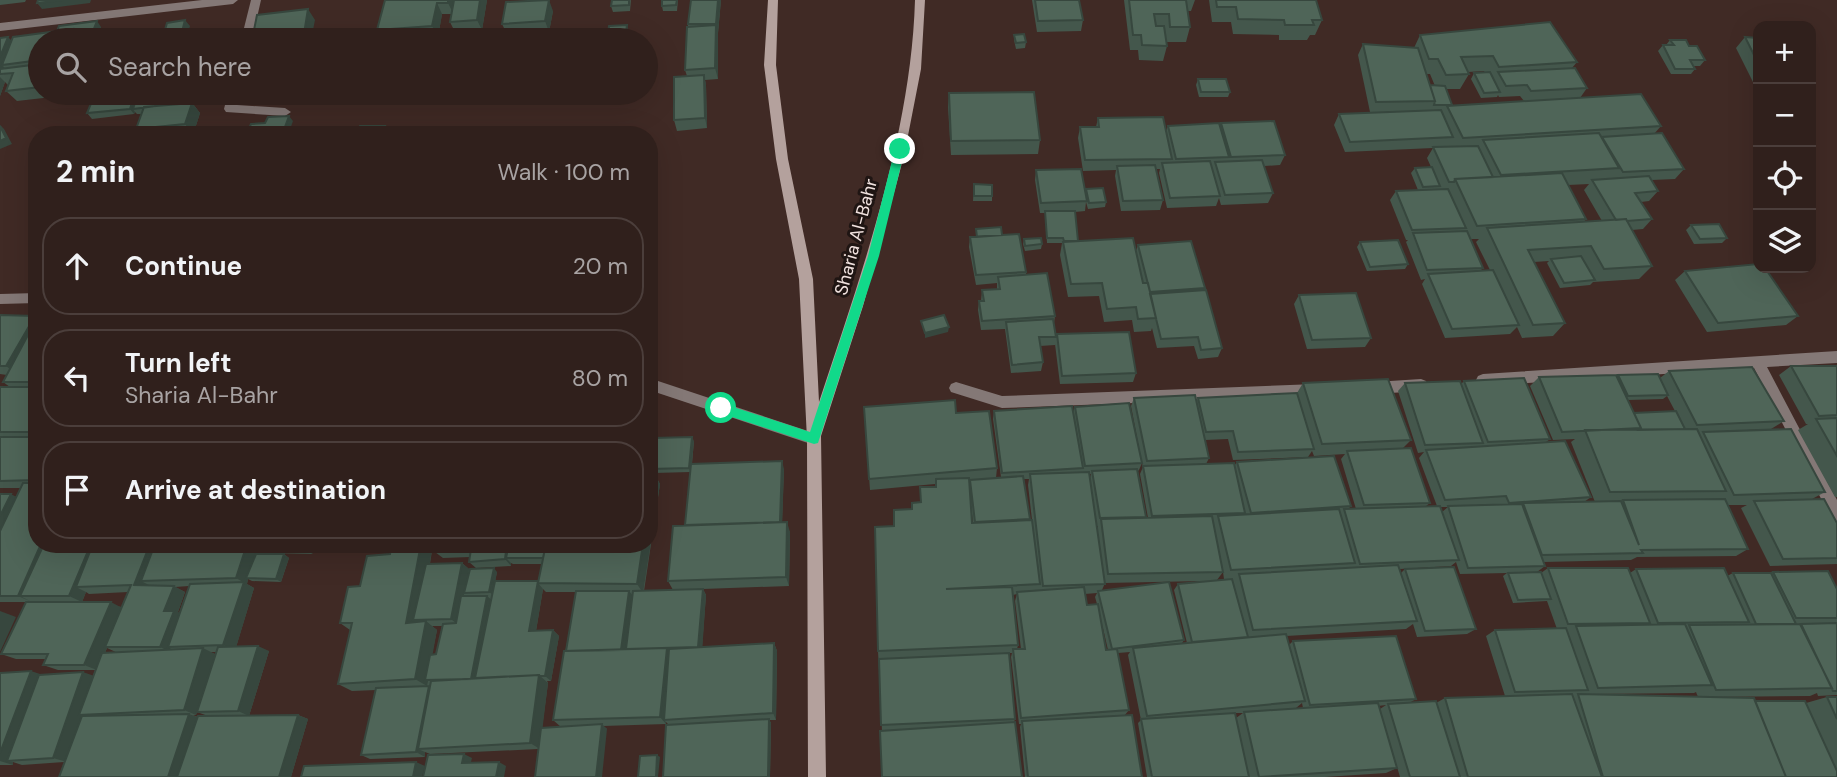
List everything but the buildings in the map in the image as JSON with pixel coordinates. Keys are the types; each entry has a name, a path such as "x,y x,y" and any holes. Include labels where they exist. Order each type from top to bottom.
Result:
{"main road":[{"name":"Sharia Al-Bahr","path":"773,0 770,65 782,159 806,279 814,439 817,777"},
{"name":"Sharia Al-Bahr","path":"814,439 873,256 897,162 915,85 920,0"}],"street":[{"path":"0,27 233,0"},
{"path":"249,28 256,0"},
{"path":"231,105 230,109 285,112"},
{"path":"0,299 28,298"},
{"path":"1470,381 1837,357"},
{"path":"1757,361 1837,515"},
{"path":"1361,388 1429,384"},
{"path":"658,387 814,439"},
{"path":"956,388 1002,402 1334,390"}],"route":[{"path":"721,408 814,439 873,256 900,149"}]}
